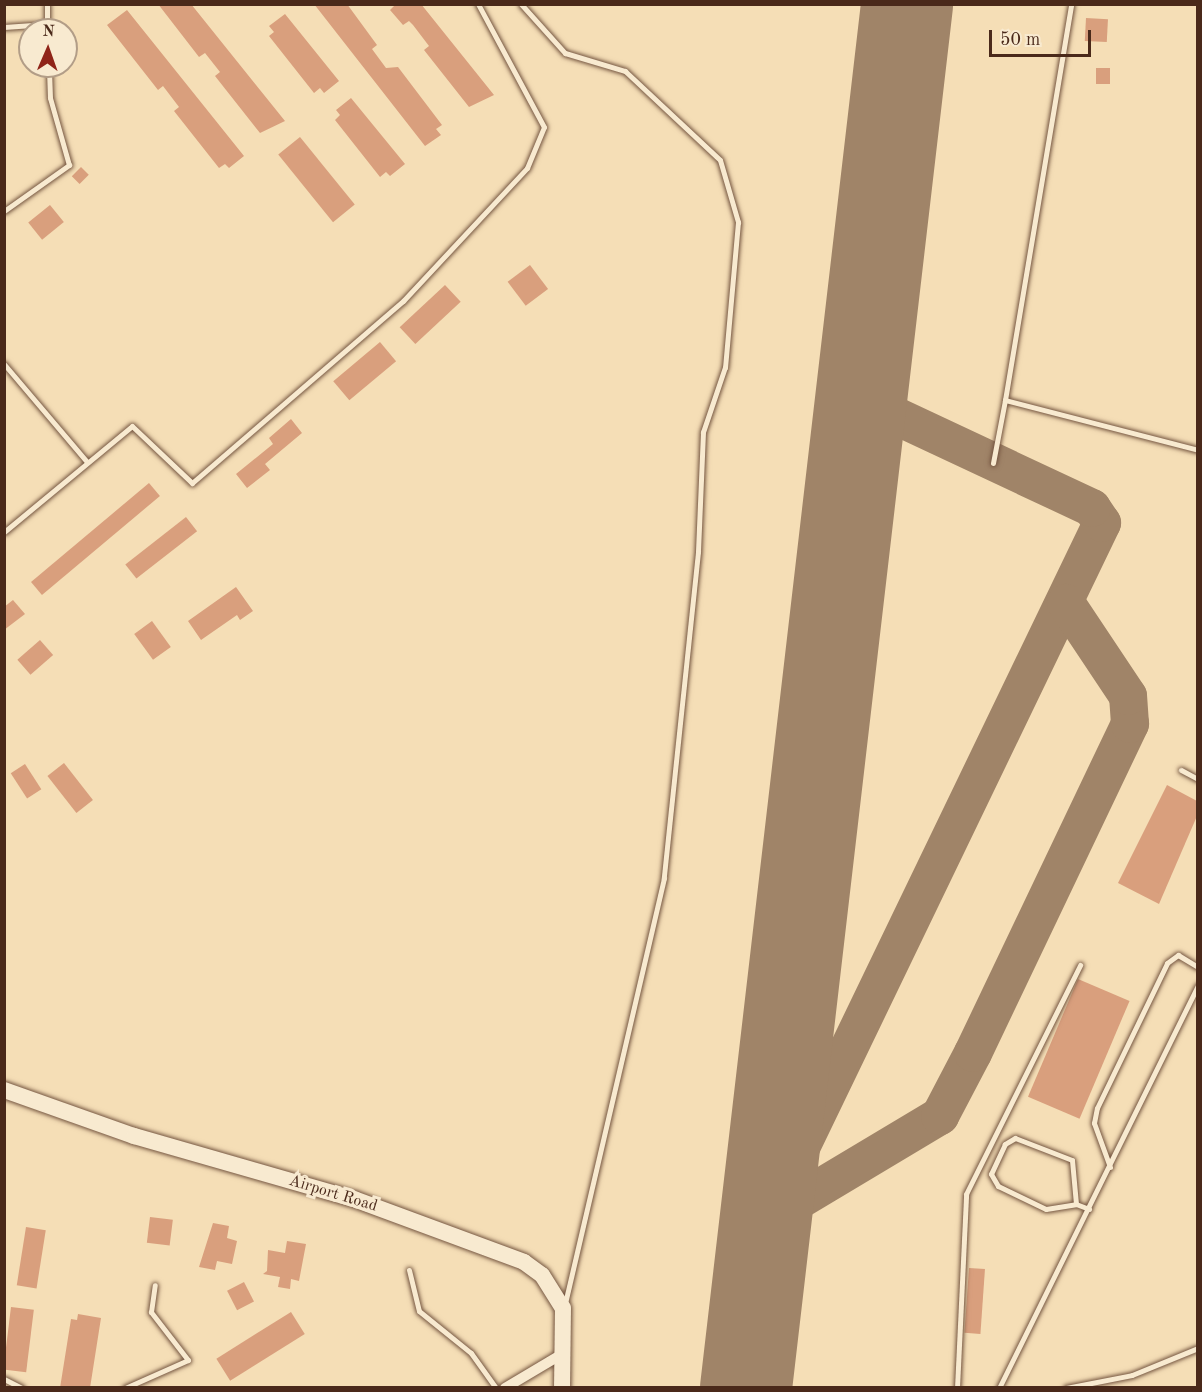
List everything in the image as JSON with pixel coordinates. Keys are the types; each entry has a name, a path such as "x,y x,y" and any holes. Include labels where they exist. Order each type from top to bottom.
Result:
{"main road":[{"name":"Airport Road","path":"4,1090 474,1241 542,1275 563,1308"},
{"path":"562,1388 563,1308"}],"street":[{"path":"505,1388 562,1354"}],"lane":[{"path":"4,532 132,426 192,483 403,301 527,168 544,127 478,4"},
{"path":"521,4 565,53 625,71 720,160 738,222 725,367 703,432 698,552 664,878 563,1308"},
{"path":"993,463 1071,4"},
{"path":"4,211 69,165 50,98 49,78"},
{"path":"4,364 87,462"},
{"path":"1005,400 1197,450"},
{"path":"1181,770 1197,779"},
{"path":"1110,1167 1094,1123 1097,1108 1167,963 1178,955 1197,967"},
{"path":"957,1388 966,1194 1080,965"},
{"path":"999,1388 1110,1167 1197,985"},
{"path":"1076,1204 1072,1160 1015,1138 1005,1144 991,1174 998,1186 1046,1209 1076,1204 1089,1209"},
{"path":"408,1270 419,1311 471,1353 496,1388"},
{"path":"125,1388 188,1360 150,1312 155,1285"},
{"path":"1066,1388 1132,1375 1197,1348"},
{"path":"4,1380 22,1388"}],"building":[{"path":"158,4 191,4 285,121 260,133 215,76 220,72 205,53 199,57"},
{"path":"314,4 347,4 377,45 372,49 386,68 398,67 442,125 436,129 441,135 425,146"},
{"path":"396,4 421,4 494,95 469,107 424,50 429,46 413,25 409,21 403,25 390,10"},
{"path":"127,10 244,156 229,168 225,164 219,168 174,111 179,107 163,86 158,90 107,25"},
{"path":"285,14 339,81 324,93 320,88 314,93 269,36 274,32 269,26"},
{"path":"1086,18 1108,19 1107,42 1085,41"},
{"path":"1096,68 1110,68 1110,84 1096,84"},
{"path":"351,98 405,164 390,176 386,172 380,177 335,120 340,115 336,110"},
{"path":"300,137 355,205 333,222 278,155"},
{"path":"81,167 89,175 80,184 72,176"},
{"path":"50,205 64,222 42,240 28,223"},
{"path":"530,265 548,289 526,306 508,282"},
{"path":"445,285 461,302 415,344 400,327"},
{"path":"380,342 396,361 349,400 333,381"},
{"path":"291,419 302,433 265,464 270,470 247,488 236,474 273,444 269,438"},
{"path":"149,483 160,496 42,595 31,582"},
{"path":"186,517 197,531 136,579 125,564"},
{"path":"236,587 253,611 240,620 237,615 201,640 188,621"},
{"path":"13,600 25,614 4,630 4,607"},
{"path":"152,621 171,647 153,660 134,634"},
{"path":"40,640 53,655 30,675 17,660"},
{"path":"64,763 93,800 76,813 47,776"},
{"path":"25,764 41,789 27,798 11,773"},
{"path":"1167,785 1197,801 1197,816 1159,904 1118,883"},
{"path":"1078,979 1130,1001 1080,1119 1028,1097"},
{"path":"150,1217 173,1220 170,1246 147,1243"},
{"path":"213,1223 229,1226 227,1238 237,1241 232,1264 217,1261 215,1270 199,1267"},
{"path":"26,1227 46,1230 37,1288 17,1285"},
{"path":"287,1241 306,1244 299,1281 291,1279 290,1289 278,1287 280,1277 263,1274 267,1271 268,1250 285,1253"},
{"path":"969,1268 985,1269 980,1334 964,1333"},
{"path":"244,1282 254,1302 237,1310 227,1291"},
{"path":"11,1307 34,1310 26,1372 4,1370"},
{"path":"291,1312 305,1334 230,1381 216,1359"},
{"path":"78,1314 101,1318 90,1388 60,1388 71,1319 77,1320"}],"taxiway":[{"path":"766,1220 1102,523 1092,508 861,400"},
{"path":"766,1220 940,1116 973,1053 1130,724 1128,696 1066,603"}],"runway":[{"path":"746,1388 907,4"}]}
